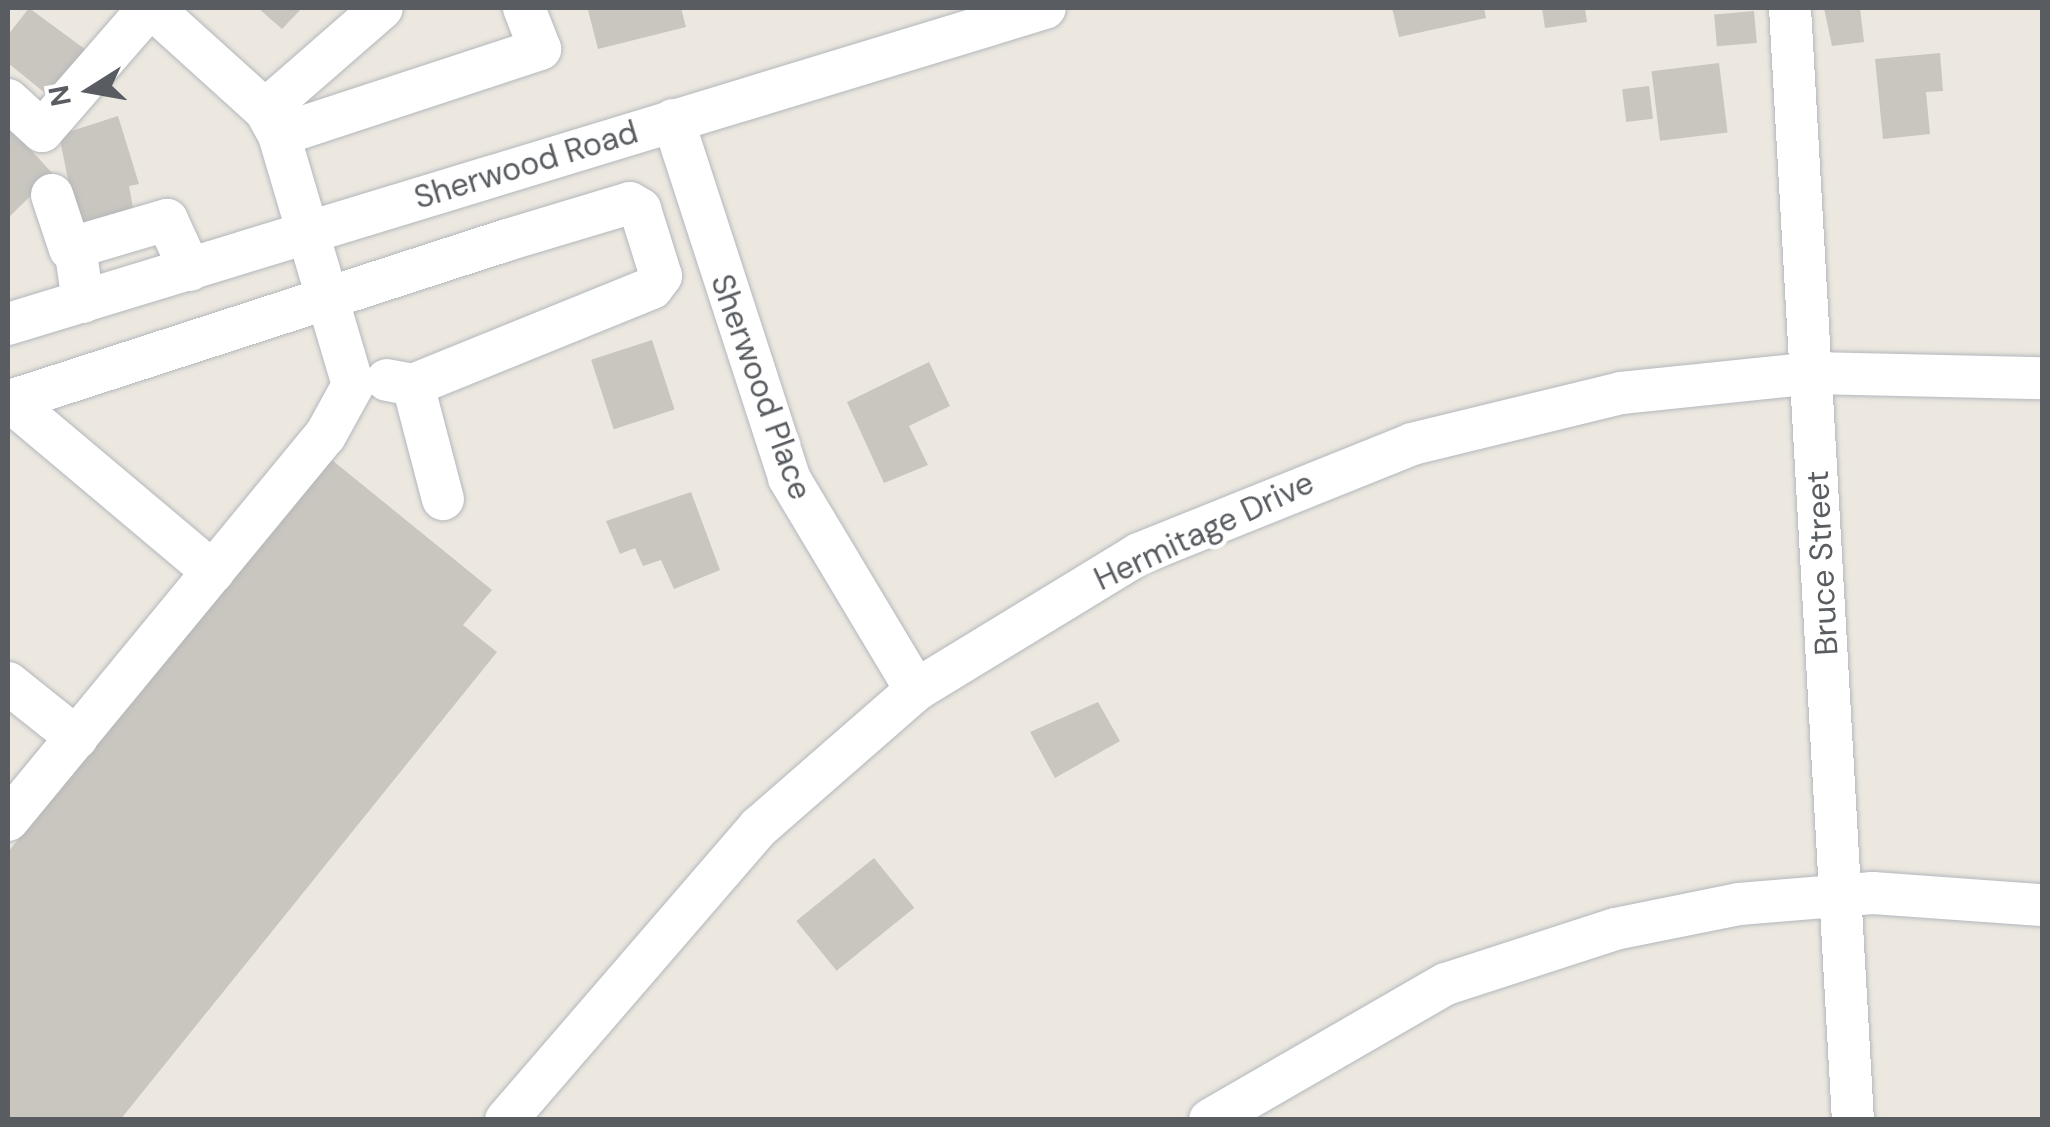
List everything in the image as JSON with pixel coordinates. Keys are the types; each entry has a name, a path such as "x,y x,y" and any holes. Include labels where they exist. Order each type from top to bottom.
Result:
{"street":[{"path":"8,100 42,131 150,8 272,123 312,231 353,373 325,436 8,820"},
{"path":"272,123 382,8"},
{"path":"272,123 540,49 524,8"},
{"name":"Sherwood Road","path":"8,324 1045,8"},
{"name":"Bruce Street","path":"1790,8 1853,1120"},
{"name":"Sherwood Place","path":"673,120 789,478 916,690"},
{"path":"490,176 507,240"},
{"path":"52,195 83,302"},
{"path":"8,397 333,303 507,240 630,203 661,276 652,288 413,385 353,373"},
{"path":"70,249 166,220 190,270"},
{"name":"Hermitage Drive","path":"506,1120 700,889 916,690 1139,554 1320,476 1621,393 1812,373 2042,378"},
{"path":"413,385 443,499"},
{"path":"8,397 213,572"},
{"path":"8,684 77,738"},
{"path":"1210,1120 1446,984 1615,929 1839,895 1966,893 2042,905"}],"building":[{"path":"29,8 97,58 61,106 8,63 8,35"},
{"path":"258,8 302,8 282,29"},
{"path":"681,8 686,27 598,49 588,10"},
{"path":"1392,8 1484,8 1486,18 1399,37"},
{"path":"1542,8 1585,8 1587,22 1545,28"},
{"path":"1824,8 1860,8 1864,42 1832,46"},
{"path":"1754,11 1757,43 1717,46 1714,14"},
{"path":"1940,53 1943,91 1926,92 1930,134 1883,139 1875,59"},
{"path":"1719,63 1728,132 1660,141 1652,71"},
{"path":"1649,86 1653,119 1626,122 1622,89"},
{"path":"118,116 139,184 129,186 133,208 77,224 59,135"},
{"path":"8,125 53,174 8,218"},
{"path":"652,340 675,409 614,429 591,360"},
{"path":"929,362 950,406 909,426 928,465 884,483 847,402"},
{"path":"327,456 492,590 463,625 497,652 120,1120 8,1120 8,852"},
{"path":"691,492 720,570 674,589 661,560 643,566 635,548 620,554 606,521"},
{"path":"1098,702 1120,741 1055,778 1030,732"},
{"path":"874,858 914,908 837,971 796,921"}]}
